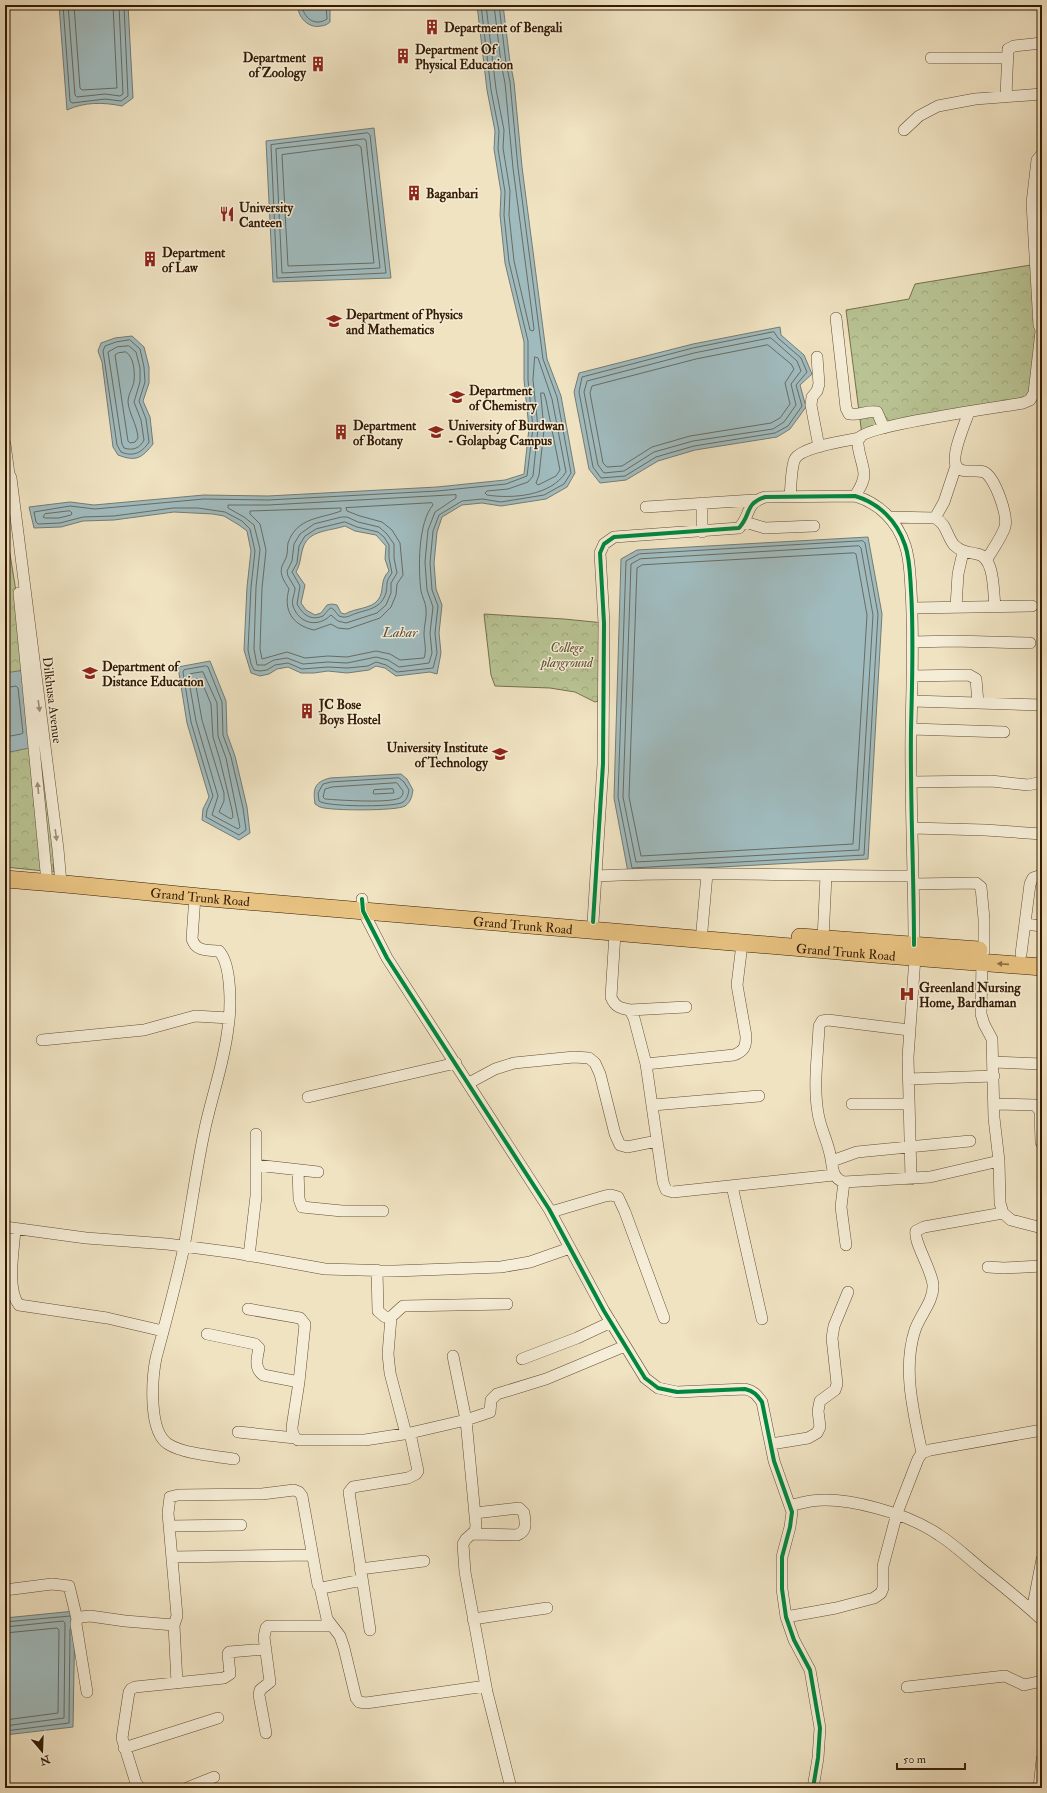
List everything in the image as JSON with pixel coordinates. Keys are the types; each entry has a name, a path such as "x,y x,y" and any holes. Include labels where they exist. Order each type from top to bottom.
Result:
{"main road":[{"name":"Grand Trunk Road","path":"5,870 54,878 194,896 363,905 615,933 742,944 914,951 983,956 1021,954 1042,955"},
{"name":"Grand Trunk Road","path":"5,879 54,878 363,905 823,939 914,951"},
{"name":"Grand Trunk Road","path":"983,956 1042,967"}],"street":[{"path":"1006,96 1008,49 1014,46 1042,43"},
{"path":"931,58 1007,58"},
{"path":"904,130 918,116 938,106 975,99 1042,94"},
{"path":"790,497 794,460 800,454 819,447 860,438 866,433 884,428 1023,403 1030,400 1034,393 1041,332 1039,325 1032,203 1037,160 1042,154"},
{"path":"836,318 846,408 849,414 872,411 877,412 884,428"},
{"path":"817,357 819,384 812,397 811,406 819,447"},
{"path":"969,412 955,453 954,460 956,466 962,471 982,471 988,475 994,483 1004,510 1006,521 1004,528 987,559"},
{"path":"855,496 863,480 864,473 858,443 860,438"},
{"name":"Dilkhusa Avenue","path":"5,444 9,474 5,481 22,586 54,878"},
{"path":"934,518 944,502 956,466"},
{"path":"646,506 754,500 765,497 855,496 867,500 882,510 897,526 905,545 909,563 913,642 911,782 914,880 914,951 913,999 909,1030 908,1079 911,1179"},
{"path":"593,922 603,764 604,623 600,553 604,544 614,537 702,532 739,528 745,522 754,500"},
{"path":"702,503 702,532"},
{"path":"889,517 934,518 941,521 954,545 963,552 979,554 987,559 990,565 994,606"},
{"path":"745,522 765,528 814,526"},
{"path":"956,608 958,574 963,552"},
{"path":"912,608 1032,606"},
{"path":"913,642 953,641 1030,643"},
{"path":"912,676 969,675 976,679 978,703"},
{"path":"912,701 1042,705"},
{"path":"911,729 1004,732"},
{"path":"911,782 991,781 1028,785 1042,782"},
{"path":"912,828 985,830 1042,834"},
{"path":"596,876 681,873 826,876 976,883 981,886 984,919 981,1014 984,1024 992,1039 994,1104 1000,1161 1000,1203 1003,1213 1011,1220 1042,1228"},
{"path":"702,930 707,874"},
{"path":"1021,954 1030,884 1033,878 1042,875"},
{"path":"823,939 826,876"},
{"path":"194,896 192,939 198,949 219,951 223,956 226,963 228,978 229,1018 220,1072 200,1150 184,1246 153,1375 152,1393 154,1412 163,1440 176,1448 234,1459"},
{"path":"363,905 387,958 551,1212 611,1322 645,1378 658,1388 677,1392 752,1390 757,1394 762,1402 770,1444 784,1493 790,1506 792,1517 782,1557 782,1589 786,1617 794,1640 810,1670 820,1728 820,1744 812,1788"},
{"path":"1025,924 1042,926"},
{"path":"615,933 610,997 614,1004 619,1008 630,1010 686,1007"},
{"path":"646,1064 734,1055 743,1051 746,1045 746,1036 737,985 742,944"},
{"path":"630,1010 634,1018 646,1064 663,1182 666,1190 673,1192 834,1175"},
{"path":"42,1040 144,1030 195,1016 229,1018"},
{"path":"909,1030 828,1020 822,1021 819,1026 816,1085 817,1110 832,1161 834,1175 838,1180 844,1182 911,1179 952,1173 1000,1161"},
{"path":"469,1083 495,1069 514,1063 574,1057 589,1058 595,1063 600,1074 615,1134 620,1145 627,1147 657,1141"},
{"path":"993,1062 1042,1064"},
{"path":"308,1097 456,1063"},
{"path":"908,1079 994,1076"},
{"path":"653,1105 759,1096"},
{"path":"852,1104 909,1104"},
{"path":"994,1104 1035,1105 1040,1111 1041,1142"},
{"path":"250,1256 256,1202 256,1134"},
{"path":"832,1161 857,1152 910,1146 970,1142"},
{"path":"256,1165 318,1172"},
{"path":"298,1170 300,1204 302,1207 342,1211 383,1211"},
{"path":"844,1182 842,1218 846,1245"},
{"path":"732,1186 762,1319"},
{"path":"551,1212 605,1196 611,1195 618,1198 625,1212 664,1318"},
{"path":"922,1453 912,1399 910,1356 915,1330 932,1297 933,1286 926,1260 916,1240 916,1231 924,1227 1003,1213"},
{"path":"163,1331 88,1315 19,1305 14,1295 12,1278 10,1228 86,1238 184,1246 325,1269 377,1270 501,1267 530,1262 570,1248"},
{"path":"988,1267 1004,1268 1042,1266"},
{"path":"377,1270 378,1312 385,1318 391,1317 403,1306 507,1304"},
{"path":"770,1444 808,1438 817,1433 820,1427 818,1411 820,1402 835,1390 837,1384 832,1338 834,1326 848,1292"},
{"path":"248,1309 304,1320 304,1338 292,1427 295,1438"},
{"path":"370,1630 349,1492 353,1487 408,1478 416,1474 418,1471 390,1373 388,1354 391,1317"},
{"path":"522,1359 577,1338 611,1322"},
{"path":"207,1334 255,1344 259,1348 257,1363 260,1373 263,1375 299,1382"},
{"path":"238,1432 295,1438 298,1440 339,1441 365,1440 408,1434 466,1420 490,1412 491,1400 497,1394 546,1379 626,1346"},
{"path":"453,1356 466,1420 476,1526 475,1531 466,1539 464,1544 465,1572 486,1686 510,1788"},
{"path":"786,1617 836,1608 874,1598 881,1593 883,1588 883,1566 897,1513 918,1459 922,1453 930,1450 1042,1430"},
{"path":"177,1683 174,1625 177,1616 168,1501 170,1497 178,1495 262,1494 294,1490 299,1492 302,1496 312,1555 324,1610 331,1626 340,1636 356,1698 359,1702 366,1703 486,1686"},
{"path":"790,1506 812,1501 833,1501 862,1505 897,1513 922,1524 940,1535 1042,1620"},
{"path":"473,1534 517,1535 522,1533 526,1523 524,1513 519,1508 475,1513"},
{"path":"170,1526 241,1525"},
{"path":"172,1557 312,1555"},
{"path":"1032,1611 1042,1558"},
{"path":"320,1587 322,1588 361,1574 424,1561"},
{"path":"5,1590 52,1584 69,1586 77,1619 76,1624 87,1692"},
{"path":"473,1619 548,1608"},
{"path":"77,1619 90,1616 125,1621 174,1625"},
{"path":"266,1733 259,1695 260,1690 270,1682 264,1631 268,1626 331,1626"},
{"path":"140,1788 136,1783 122,1738 128,1692 135,1687 224,1678 230,1674 229,1652 266,1649"},
{"path":"907,1686 1005,1676 1024,1685 1042,1681"},
{"path":"124,1748 218,1718"},
{"path":"1039,1788 1042,1759"},
{"path":"187,1788 214,1777"}],"green space":[{"path":"1037,264 1042,267 1042,394 989,411 862,435 846,310 909,299 915,284"},
{"path":"5,548 9,548 60,864 53,864 54,872 5,867"},
{"name":"College playground","path":"484,614 604,623 598,701 595,702 575,692 550,688 495,686 491,675"}],"water":[{"path":"59,5 128,5 133,98 122,106 87,104 67,110"},
{"path":"298,5 330,5 330,22 325,25 317,26 308,24 299,14"},
{"name":"Lahar","path":"477,5 503,5 514,82 522,167 547,359 561,396 575,473 567,487 546,499 501,506 482,503 462,505 442,517 437,532 434,563 436,589 442,605 439,633 441,653 437,674 430,672 396,676 385,668 376,666 369,670 347,673 328,671 301,673 288,667 277,669 269,674 260,676 251,673 244,650 247,587 251,551 247,531 224,516 174,512 114,520 83,521 61,527 34,528 29,507 70,502 94,505 204,495 268,496 437,487 505,480 524,474 529,428 524,380 524,342 505,263 500,215 501,192 494,149 495,131 487,90","holes":["345,526 355,531 376,535 386,546 385,559 389,571 384,578 380,597 375,603 367,607 345,614 341,613 337,605 332,604 327,605 321,613 315,615 306,610 301,603 305,585 296,572 306,542 315,534"]},
{"path":"374,128 391,278 273,282 266,141"},
{"path":"780,327 781,335 804,355 812,374 800,385 806,407 790,429 777,437 695,450 658,461 626,480 600,483 589,469 574,392 579,373 693,344"},
{"path":"132,336 144,347 149,367 149,383 143,401 150,417 153,444 142,455 130,458 118,455 113,447 102,362 98,351 101,343 115,338"},
{"path":"868,537 882,614 868,859 628,872 614,798 621,559 637,550"},
{"path":"210,661 226,701 227,734 235,756 247,807 250,833 239,840 202,820 203,809 209,797 187,723 178,667"},
{"path":"31,669 39,746 5,753 5,673"},
{"path":"401,774 407,779 413,790 410,801 405,806 377,810 349,810 320,807 315,804 314,794 316,787 321,782 330,778"},
{"path":"75,1611 73,1727 5,1735 5,1618"}],"cycle path":[{"path":"593,922 603,764 604,623 600,553 604,544 614,537 739,528 746,518 751,506 758,500 765,497 855,496 872,503 892,521 902,536 909,561 912,625 911,757 914,945"},
{"path":"362,899 363,911 387,958 549,1209 604,1311 645,1378 658,1388 677,1392 745,1389 755,1394 762,1402 774,1461 792,1512 790,1527 782,1557 782,1589 786,1617 794,1640 810,1670 820,1728 818,1758 813,1788"}],"place":[{"name":"Department of Bengali","path":"432,27"},
{"name":"Department Of Physical Education","path":"403,56"},
{"name":"Department of Zoology","path":"318,64"},
{"name":"Baganbari","path":"414,193"},
{"name":"University Canteen","path":"227,214"},
{"name":"Department of Law","path":"150,259"},
{"name":"Department of Physics and Mathematics","path":"334,321"},
{"name":"Department of Chemistry","path":"457,397"},
{"name":"Department of Botany","path":"341,432"},
{"name":"University of Burdwan - Golapbag Campus","path":"436,432"},
{"name":"Department of Distance Education","path":"90,673"},
{"name":"JC Bose Boys Hostel","path":"307,711"},
{"name":"University Institute of Technology","path":"500,754"},
{"name":"Greenland Nursing Home, Bardhaman","path":"907,994"}]}
